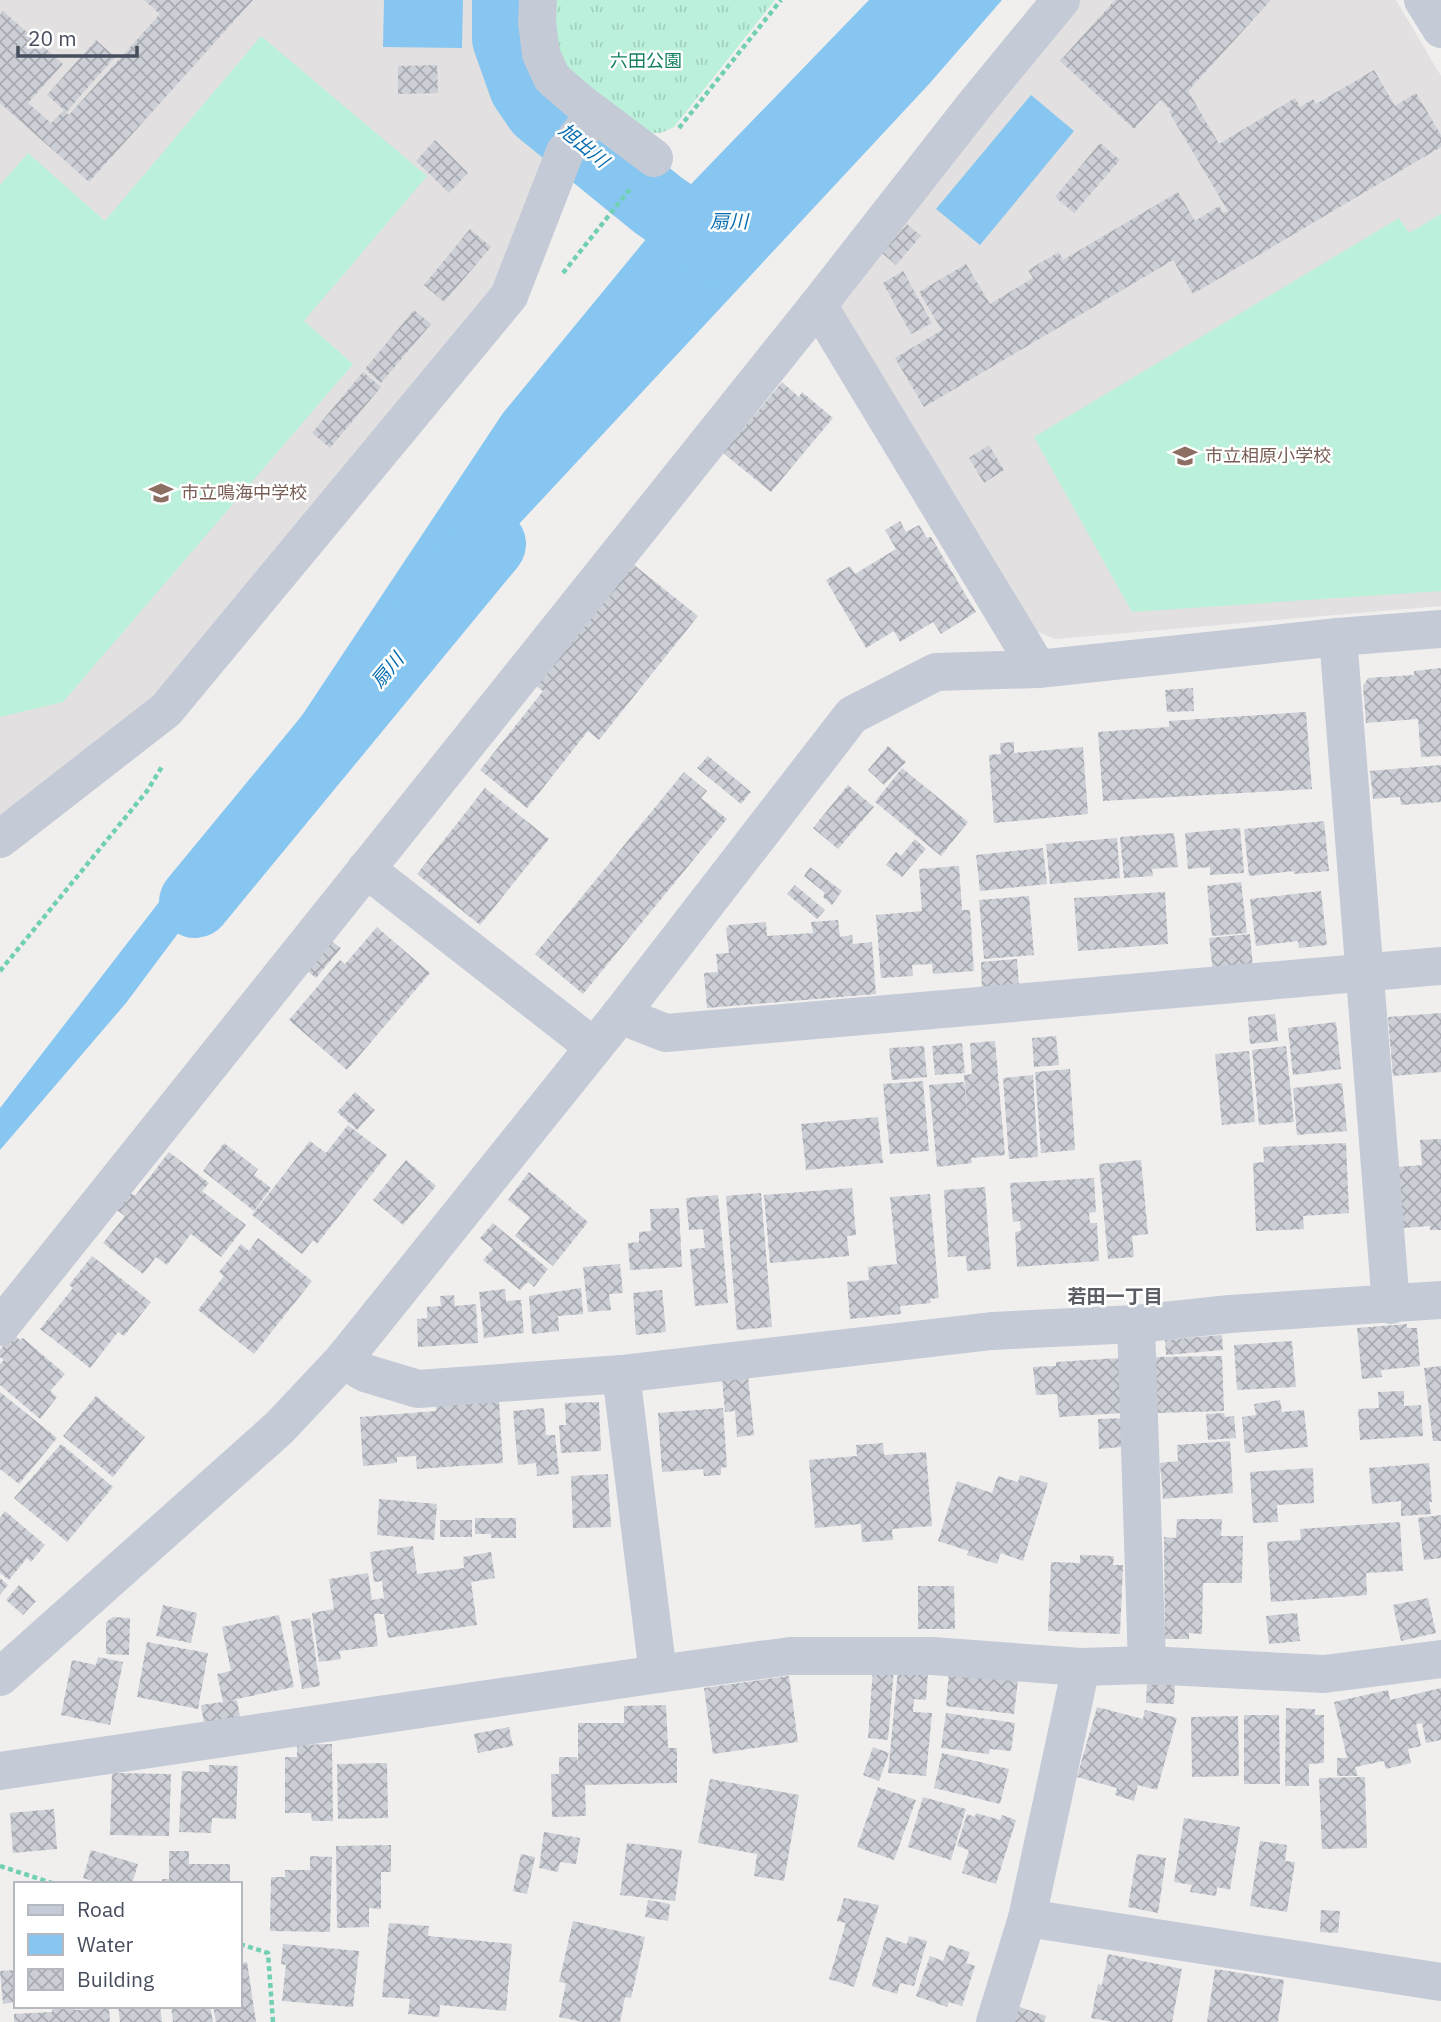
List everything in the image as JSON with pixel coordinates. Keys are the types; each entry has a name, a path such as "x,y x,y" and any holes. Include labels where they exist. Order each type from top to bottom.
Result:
{"street":[{"path":"538,0 537,22 541,54 582,130 654,158"},
{"path":"0,1326 1061,0"},
{"path":"1423,0 1441,29"},
{"path":"0,839 166,710 509,296 582,130"},
{"path":"818,305 1038,669"},
{"path":"0,1677 279,1428 343,1360 620,1015 852,715 936,672 1038,669 1338,637 1441,629"},
{"path":"1338,637 1391,1305"},
{"path":"366,869 594,1047"},
{"path":"620,1015 666,1033 1441,966"},
{"path":"343,1360 365,1373 418,1389 621,1374 992,1331 1136,1324 1230,1314 1441,1300"},
{"path":"1136,1324 1147,1665"},
{"path":"621,1374 658,1674"},
{"path":"0,1771 790,1656 932,1656 1081,1667 1147,1665 1324,1674 1441,1660"},
{"path":"995,2022 1027,1917 1081,1667"},
{"path":"1027,1917 1441,1982"}],"path":[{"path":"654,158 781,0"},
{"path":"0,1866 49,1882"},
{"path":"242,1945 268,1953 274,2022"}],"shaded area":[{"name":"市立鳴海中学校","path":"0,0 491,0 493,42 513,96 527,116 551,141 492,287 152,698 0,817"},
{"name":"市立相原小学校","path":"1079,0 1396,0 1441,76 1441,606 1055,639 1034,630 840,307"}],"green space":[{"name":"六田公園","path":"550,0 775,0 674,127 661,133 643,133 562,69"},
{"path":"261,36 427,176 304,321 353,364 63,702 0,717 0,185 28,153 105,221"},
{"path":"1441,214 1441,591 1132,612 1034,437 1399,218 1409,233"}],"water":[{"path":"384,0 463,0 462,48 383,47"},
{"name":"扇川","path":"869,0 1002,0 930,83 342,714 126,1003 0,1150 0,1108 295,726 503,413 693,182"},
{"path":"1031,95 1074,131 980,245 936,209"}],"building":[{"path":"144,0 253,0 89,182 0,103 0,15 3,11 63,64 28,103 51,123 64,110 47,95 96,40 115,57 66,113 69,115 160,14"},
{"path":"1115,0 1271,0 1188,91 1219,144 1295,98 1300,107 1313,99 1316,104 1374,70 1395,106 1416,93 1441,135 1441,147 1193,294 1173,260 924,407 895,358 942,330 919,292 966,264 990,304 1033,278 1028,270 1059,252 1063,260 1178,192 1195,221 1219,206 1223,213 1228,211 1169,112 1171,110 1160,100 1134,129 1060,61"},
{"path":"437,65 438,93 398,94 398,66"},
{"path":"435,140 468,173 449,193 416,161"},
{"path":"1100,143 1120,160 1074,213 1055,197"},
{"path":"907,224 921,236 896,265 882,253"},
{"path":"470,229 491,247 444,302 424,285"},
{"path":"903,271 932,323 911,334 883,283"},
{"path":"414,310 431,324 381,383 365,369"},
{"path":"363,372 381,387 330,448 312,433"},
{"path":"782,382 799,397 802,392 833,418 771,492 723,453"},
{"path":"989,445 1004,470 984,483 969,458"},
{"path":"900,521 906,532 919,525 927,538 931,537 976,612 941,634 933,622 900,642 894,631 866,648 826,580 850,566 855,574 896,549 885,530"},
{"path":"634,565 698,616 599,740 588,731 527,808 480,770 543,691 536,686"},
{"path":"1441,668 1441,756 1421,757 1418,719 1366,723 1363,686 1368,678 1414,675 1414,671"},
{"path":"1193,688 1194,711 1167,712 1165,690"},
{"path":"1306,712 1312,789 1103,801 1098,732 1169,727 1169,721"},
{"path":"1014,742 1014,753 1083,747 1088,814 994,823 989,755 1001,754 1000,743"},
{"path":"888,746 906,762 884,785 868,770"},
{"path":"708,756 751,792 741,804 697,768"},
{"path":"1441,765 1441,802 1401,805 1400,797 1373,799 1370,771"},
{"path":"902,768 968,822 941,856 875,802"},
{"path":"684,772 707,791 701,798 727,819 583,994 535,954"},
{"path":"848,785 874,807 838,849 813,828"},
{"path":"485,788 549,839 480,925 417,874"},
{"path":"1324,821 1329,871 1294,874 1294,871 1249,876 1244,829"},
{"path":"1240,828 1244,873 1210,875 1210,867 1188,869 1185,833"},
{"path":"1174,833 1178,867 1152,869 1153,876 1124,878 1120,837"},
{"path":"1117,838 1120,878 1050,884 1046,844"},
{"path":"915,839 926,849 902,877 886,865 896,852 901,856"},
{"path":"1043,848 1047,884 980,891 976,855"},
{"path":"959,866 962,910 970,910 974,971 933,974 932,964 912,965 913,976 881,978 876,915 922,911 919,869"},
{"path":"810,867 842,891 832,905 823,897 825,893 804,876"},
{"path":"1241,882 1247,933 1212,936 1207,886"},
{"path":"795,885 825,910 817,919 787,894"},
{"path":"1321,891 1327,945 1299,948 1298,941 1256,946 1250,899"},
{"path":"1165,892 1168,944 1078,951 1074,898"},
{"path":"1029,896 1034,955 984,959 979,900"},
{"path":"838,920 840,937 852,935 853,944 872,942 876,994 707,1008 704,973 718,972 716,954 729,953 726,929 729,925 766,922 767,936 813,933 811,922"},
{"path":"377,927 430,973 347,1070 289,1020 340,960 345,964"},
{"path":"1250,934 1253,968 1213,972 1209,938"},
{"path":"330,940 341,948 316,978 305,969"},
{"path":"1017,959 1019,987 982,989 981,962"},
{"path":"1441,1013 1441,1072 1393,1076 1388,1017"},
{"path":"1275,1014 1278,1041 1250,1044 1248,1017"},
{"path":"1336,1022 1341,1069 1293,1075 1288,1028"},
{"path":"1056,1036 1059,1065 1034,1067 1032,1038"},
{"path":"995,1041 1005,1155 971,1158 972,1163 937,1167 929,1085 964,1082 969,1126 964,1075 972,1074 970,1043"},
{"path":"962,1043 965,1073 935,1075 932,1046"},
{"path":"924,1046 927,1077 892,1080 889,1048"},
{"path":"1286,1046 1294,1122 1259,1125 1252,1050"},
{"path":"1249,1051 1255,1122 1222,1125 1215,1054"},
{"path":"1070,1069 1075,1150 1041,1153 1035,1072"},
{"path":"1033,1075 1038,1157 1009,1159 1003,1078"},
{"path":"923,1081 929,1151 890,1154 883,1084"},
{"path":"1342,1083 1347,1131 1297,1135 1293,1088"},
{"path":"355,1092 375,1110 357,1130 337,1112"},
{"path":"878,1117 883,1163 806,1170 801,1124"},
{"path":"348,1125 387,1155 317,1244 313,1240 302,1254 252,1215 310,1141 326,1153"},
{"path":"1441,1139 1441,1230 1430,1230 1430,1226 1403,1228 1398,1167 1422,1165 1420,1140"},
{"path":"224,1143 258,1169 254,1175 271,1188 254,1211 203,1171"},
{"path":"1346,1143 1349,1213 1303,1216 1304,1229 1256,1231 1253,1163 1264,1162 1263,1147"},
{"path":"169,1152 209,1183 202,1191 246,1225 221,1257 191,1234 167,1265 156,1257 143,1274 103,1243 125,1216 114,1208 128,1191 135,1196"},
{"path":"406,1160 436,1186 403,1225 373,1200"},
{"path":"1141,1160 1148,1234 1132,1236 1134,1257 1108,1259 1099,1164"},
{"path":"529,1172 588,1222 553,1266 515,1236 530,1217 508,1200"},
{"path":"1094,1178 1096,1212 1089,1213 1090,1223 1097,1223 1099,1261 1017,1267 1015,1232 1021,1231 1020,1221 1013,1222 1010,1183"},
{"path":"985,1187 991,1269 967,1271 966,1256 948,1257 944,1190"},
{"path":"852,1188 856,1235 847,1236 849,1256 770,1263 764,1195"},
{"path":"761,1193 772,1327 737,1330 726,1196"},
{"path":"930,1194 939,1298 930,1299 931,1303 900,1306 901,1314 850,1319 847,1282 869,1280 868,1267 897,1264 890,1197"},
{"path":"718,1195 728,1303 695,1306 690,1249 705,1248 703,1229 689,1230 686,1198"},
{"path":"679,1208 682,1267 630,1270 628,1243 639,1242 639,1232 651,1231 650,1209"},
{"path":"493,1223 548,1269 534,1287 528,1282 520,1290 483,1260 493,1249 480,1238"},
{"path":"258,1238 312,1281 254,1354 198,1310 224,1276 219,1272 241,1244 249,1251"},
{"path":"92,1256 151,1302 124,1336 118,1332 90,1368 40,1329 73,1288 69,1285"},
{"path":"620,1264 623,1293 609,1294 611,1310 588,1312 583,1267"},
{"path":"581,1288 583,1314 558,1316 559,1331 532,1334 529,1296"},
{"path":"505,1289 506,1301 521,1300 524,1333 484,1338 479,1292"},
{"path":"662,1290 666,1332 636,1335 633,1293"},
{"path":"454,1295 455,1306 476,1304 478,1343 418,1347 417,1319 427,1318 427,1307 441,1306 440,1296"},
{"path":"1407,1324 1407,1328 1417,1328 1420,1366 1381,1370 1382,1377 1362,1379 1357,1328"},
{"path":"13,1334 20,1340 23,1338 65,1374 50,1391 57,1397 40,1419 0,1385 0,1364 4,1360 0,1357 0,1350"},
{"path":"1222,1335 1223,1350 1166,1355 1165,1340"},
{"path":"1292,1341 1296,1387 1237,1390 1234,1345"},
{"path":"1222,1356 1224,1411 1156,1413 1155,1357"},
{"path":"1119,1358 1123,1413 1059,1417 1057,1394 1036,1395 1033,1367 1056,1366 1056,1362"},
{"path":"1441,1366 1441,1441 1433,1441 1424,1368"},
{"path":"748,1376 754,1435 737,1437 735,1411 725,1412 722,1379"},
{"path":"1404,1391 1404,1406 1421,1405 1423,1436 1360,1440 1358,1409 1379,1408 1378,1392"},
{"path":"0,1392 57,1438 19,1484 0,1469"},
{"path":"96,1396 145,1437 113,1477 63,1436"},
{"path":"1280,1400 1282,1412 1304,1410 1308,1447 1245,1453 1242,1417 1256,1415 1254,1404"},
{"path":"499,1401 503,1463 417,1469 416,1456 397,1457 397,1463 363,1466 360,1417 436,1411 436,1405"},
{"path":"599,1402 601,1451 561,1453 559,1425 566,1425 565,1403"},
{"path":"544,1408 546,1435 555,1435 559,1474 537,1476 536,1463 518,1465 513,1411"},
{"path":"723,1408 727,1467 721,1468 721,1475 704,1476 703,1469 662,1472 658,1413"},
{"path":"1224,1413 1225,1417 1234,1416 1236,1438 1208,1440 1206,1414"},
{"path":"1130,1418 1131,1446 1099,1449 1098,1419"},
{"path":"1230,1441 1233,1493 1163,1499 1160,1463 1178,1461 1177,1445"},
{"path":"883,1443 884,1455 926,1452 932,1526 892,1529 893,1540 862,1542 861,1524 815,1528 809,1460 857,1456 856,1445"},
{"path":"61,1444 113,1487 67,1542 14,1498"},
{"path":"1429,1463 1431,1514 1401,1516 1401,1501 1372,1504 1369,1468"},
{"path":"1313,1468 1314,1503 1277,1505 1278,1522 1253,1523 1250,1472"},
{"path":"608,1474 611,1527 573,1528 571,1476"},
{"path":"1020,1475 1048,1483 1023,1561 1001,1553 997,1564 967,1555 969,1551 938,1541 957,1481 992,1493 998,1476 1018,1482"},
{"path":"379,1499 437,1504 434,1540 377,1535"},
{"path":"5,1511 45,1545 31,1562 27,1558 9,1580 0,1573 0,1517"},
{"path":"1441,1515 1441,1558 1424,1560 1418,1518"},
{"path":"475,1518 516,1518 516,1538 491,1538 491,1534 475,1534"},
{"path":"1177,1519 1222,1519 1221,1536 1243,1536 1242,1583 1203,1583 1202,1634 1189,1633 1189,1639 1165,1639 1164,1537 1176,1538"},
{"path":"440,1520 472,1520 472,1537 440,1537"},
{"path":"1400,1522 1403,1571 1366,1573 1367,1595 1271,1602 1267,1542 1301,1540 1300,1529"},
{"path":"413,1546 417,1574 464,1568 463,1557 491,1552 495,1578 471,1582 477,1625 388,1638 384,1614 374,1614 378,1646 339,1651 341,1659 319,1662 312,1613 334,1609 329,1579 368,1573 372,1600 384,1598 382,1581 374,1582 370,1552"},
{"path":"1080,1555 1114,1556 1113,1565 1123,1565 1120,1634 1048,1631 1051,1562 1080,1563"},
{"path":"0,1578 8,1585 0,1595"},
{"path":"19,1585 36,1601 23,1615 6,1600"},
{"path":"918,1586 954,1586 955,1629 918,1629"},
{"path":"1428,1598 1436,1633 1401,1641 1393,1605"},
{"path":"163,1605 197,1613 191,1643 156,1636"},
{"path":"1297,1613 1300,1641 1269,1644 1266,1616"},
{"path":"279,1615 294,1687 227,1701 237,1700 241,1723 205,1729 201,1705 223,1702 217,1674 231,1671 222,1627"},
{"path":"113,1617 130,1618 129,1655 106,1654 106,1622"},
{"path":"310,1618 320,1686 302,1689 291,1621"},
{"path":"147,1642 208,1653 198,1709 137,1697"},
{"path":"98,1657 123,1662 110,1725 61,1715 72,1660 96,1665"},
{"path":"873,1668 894,1669 888,1740 868,1738"},
{"path":"898,1670 928,1672 926,1700 914,1699 913,1712 932,1713 926,1776 888,1773"},
{"path":"949,1671 1018,1680 1014,1714 946,1706"},
{"path":"789,1676 798,1742 713,1754 704,1688"},
{"path":"1147,1684 1175,1685 1174,1704 1146,1703"},
{"path":"1441,1688 1441,1740 1426,1743 1422,1723 1416,1724 1421,1746 1408,1749 1411,1763 1386,1769 1384,1761 1355,1767 1358,1776 1337,1776 1337,1758 1347,1758 1334,1702 1388,1690 1390,1700"},
{"path":"666,1705 668,1748 677,1748 677,1783 585,1785 586,1816 552,1817 551,1774 559,1774 559,1757 577,1757 578,1764 578,1723 624,1723 624,1706"},
{"path":"1097,1707 1143,1719 1145,1710 1177,1718 1157,1790 1138,1785 1134,1801 1115,1795 1117,1788 1077,1777"},
{"path":"1286,1708 1315,1709 1315,1715 1324,1715 1324,1763 1309,1764 1309,1786 1285,1786"},
{"path":"946,1713 1015,1723 1011,1751 990,1749 989,1754 941,1748"},
{"path":"1244,1715 1279,1715 1280,1784 1244,1784"},
{"path":"1238,1716 1239,1776 1192,1777 1191,1717"},
{"path":"509,1727 513,1746 478,1753 474,1734"},
{"path":"332,1744 333,1821 312,1821 311,1813 285,1813 285,1757 297,1757 297,1745"},
{"path":"873,1747 889,1753 879,1781 863,1775"},
{"path":"942,1753 1009,1769 1000,1804 934,1788"},
{"path":"387,1763 388,1818 338,1819 337,1764"},
{"path":"209,1765 238,1766 236,1819 212,1818 211,1833 179,1832 182,1771 209,1772"},
{"path":"112,1773 171,1774 169,1836 110,1835"},
{"path":"1365,1777 1367,1848 1322,1849 1319,1778"},
{"path":"710,1779 799,1795 784,1881 754,1876 757,1854 698,1843"},
{"path":"878,1787 916,1800 894,1860 857,1847"},
{"path":"923,1797 966,1809 951,1860 908,1847"},
{"path":"54,1809 57,1849 13,1853 10,1813"},
{"path":"976,1813 1000,1820 1002,1815 1016,1820 996,1884 962,1873 969,1850 957,1846 967,1814 975,1817"},
{"path":"1184,1818 1240,1827 1230,1890 1217,1887 1216,1896 1190,1892 1192,1885 1174,1882"},
{"path":"544,1832 580,1838 576,1864 560,1862 558,1872 539,1868"},
{"path":"1260,1841 1287,1845 1285,1861 1295,1862 1287,1912 1250,1906"},
{"path":"627,1843 682,1850 675,1901 620,1895"},
{"path":"391,1845 391,1872 381,1872 381,1909 369,1908 369,1927 337,1928 336,1846"},
{"path":"91,1850 138,1864 133,1882 96,1882 83,1878"},
{"path":"169,1851 189,1851 189,1864 230,1864 230,1882 162,1882 162,1879 169,1879"},
{"path":"521,1854 535,1857 527,1894 513,1891"},
{"path":"1137,1854 1166,1858 1158,1913 1128,1907"},
{"path":"310,1856 332,1857 330,1932 270,1931 271,1877 285,1877 285,1870 310,1870"},
{"path":"844,1898 879,1905 854,1987 829,1979 846,1923 837,1921"},
{"path":"648,1900 670,1904 668,1921 645,1917"},
{"path":"1321,1910 1340,1911 1338,1933 1320,1932"},
{"path":"573,1921 645,1937 631,1998 625,1997 620,2022 583,2022 559,2017 566,1983 559,1982"},
{"path":"389,1923 429,1926 428,1936 512,1944 506,2011 440,2005 439,2017 408,2014 410,1999 382,1997"},
{"path":"909,1936 927,1941 914,1986 900,1983 897,1994 872,1986 886,1937 907,1944"},
{"path":"283,1944 359,1951 353,2007 282,2001 286,1965 281,1964"},
{"path":"949,1945 970,1952 966,1963 975,1966 962,2006 949,2002 947,2007 916,1996 930,1956 943,1961"},
{"path":"1108,1954 1182,1969 1172,2022 1113,2022 1091,2018 1098,1984 1102,1985"},
{"path":"247,1962 256,2022 216,2022 213,2008 242,2008 242,1963"},
{"path":"1215,1969 1284,1980 1278,2022 1207,2022"},
{"path":"14,1970 14,2002 3,2004 0,1971"},
{"path":"1008,2003 1046,2016 1044,2022 1001,2022"},
{"path":"52,2008 109,2008 110,2022 14,2022 14,2014 52,2012"},
{"path":"118,2008 160,2008 162,2022 120,2022"},
{"path":"171,2008 210,2008 213,2022 173,2022"}],"waterway":[{"name":"旭出川","path":"508,0 508,39 525,87 540,109 658,205 723,250"},
{"name":"扇川","path":"195,902 490,544"}],"place":[{"name":"市立相原小学校","path":"1185,456"},
{"name":"市立鳴海中学校","path":"161,493"}],"district":[{"name":"若田一丁目","path":"1115,1296"}]}
